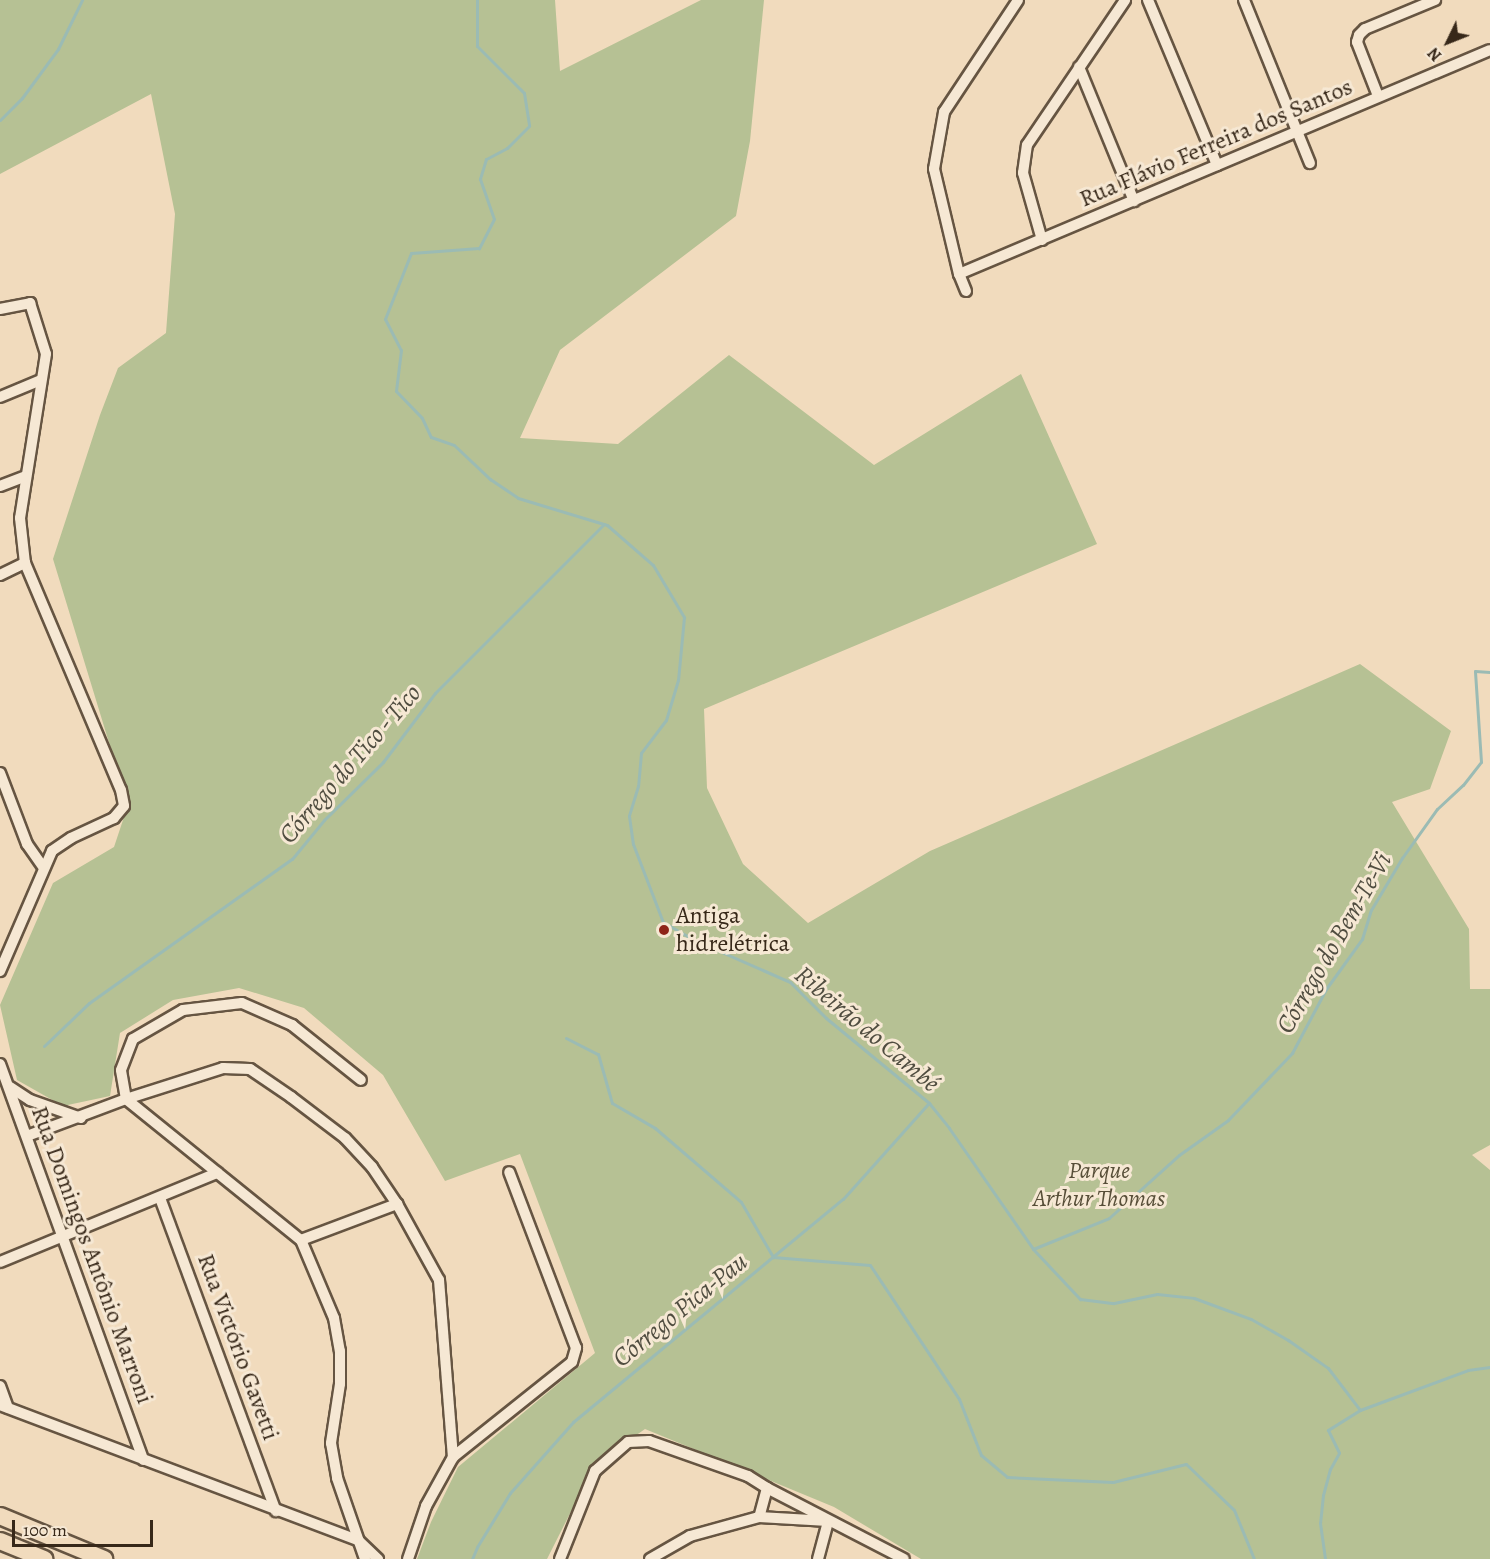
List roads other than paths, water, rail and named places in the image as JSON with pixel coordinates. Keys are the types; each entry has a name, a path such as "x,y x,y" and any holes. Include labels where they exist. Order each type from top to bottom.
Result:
{"main road":[{"path":"0,1516 104,1559"},
{"path":"0,1541 44,1559"}],"street":[{"path":"966,291 959,274 934,169 944,111 1018,0"},
{"path":"1042,240 1023,173 1027,146 1125,0"},
{"path":"1148,0 1217,165"},
{"path":"1244,0 1310,163"},
{"path":"1377,96 1357,42 1359,35 1365,29 1435,0"},
{"name":"Rua Flávio Ferreira dos Santos","path":"959,274 1490,50"},
{"path":"1080,67 1134,201"},
{"path":"0,309 30,303 46,354 40,380 20,518 25,563 121,790 124,806 114,818 56,847 44,868 0,971"},
{"path":"0,397 40,380"},
{"path":"0,486 26,476"},
{"path":"0,575 25,563"},
{"path":"0,773 27,844 44,868"},
{"path":"361,1080 292,1025 242,1003 183,1010 133,1039 121,1070 126,1099 301,1240 334,1318 340,1351 340,1383 331,1443 337,1478 365,1559"},
{"name":"Rua Domingos Antônio Marroni","path":"0,1065 143,1460"},
{"path":"27,1136 81,1118 126,1099 223,1068 250,1069 345,1138 372,1167 397,1204 439,1280 453,1457"},
{"path":"9,1086 30,1100 81,1118"},
{"path":"408,1559 426,1506 453,1457 572,1362 576,1348 509,1172"},
{"path":"0,1262 217,1173"},
{"name":"Rua Victório Gavetti","path":"160,1198 276,1511"},
{"path":"301,1240 397,1204"},
{"path":"0,1386 4,1407 358,1540 378,1559"},
{"path":"560,1559 596,1471 628,1442 649,1441 748,1476 828,1521 904,1559"},
{"path":"759,1517 767,1488"},
{"path":"650,1559 690,1536 759,1517 828,1521"},
{"path":"818,1559 828,1521"}],"waterway":[{"path":"0,120 22,98 58,49 82,0"},
{"name":"Ribeirão do Cambé","path":"477,0 477,46 524,93 529,126 507,148 486,159 480,179 494,219 479,248 411,253 385,319 401,350 396,391 422,418 431,437 454,445 490,479 518,498 607,525 653,565 684,617 678,680 666,720 641,753 638,786 629,816 633,844 663,922 694,940 790,982 826,1018 929,1103 1033,1249 1080,1299 1114,1303 1157,1294 1194,1298 1251,1319 1288,1340 1328,1368 1360,1410 1328,1430 1339,1453 1330,1469 1323,1495 1320,1523 1325,1559"},
{"name":"Córrego do Tico - Tico","path":"44,1046 89,1003 292,859 324,820 383,762 435,693 604,524"},
{"name":"Córrego do Bem-Te-Vi","path":"1033,1249 1109,1218 1179,1155 1228,1120 1292,1053 1326,989 1362,939 1371,910 1402,858 1437,809 1463,785 1481,762 1475,671 1490,672"},
{"path":"566,1038 598,1054 612,1103 655,1128 741,1202 773,1257 870,1265 959,1399 981,1455 1007,1477 1113,1482 1186,1464 1234,1510 1254,1559"},
{"name":"Córrego Pica-Pau","path":"472,1559 510,1493 573,1422 843,1199 928,1104"},
{"path":"1360,1410 1468,1370 1490,1367"}],"place":[{"name":"Antiga hidrelétrica","path":"664,930"}],"park label":[{"name":"Parque Arthur Thomas","path":"1099,1185"}]}
